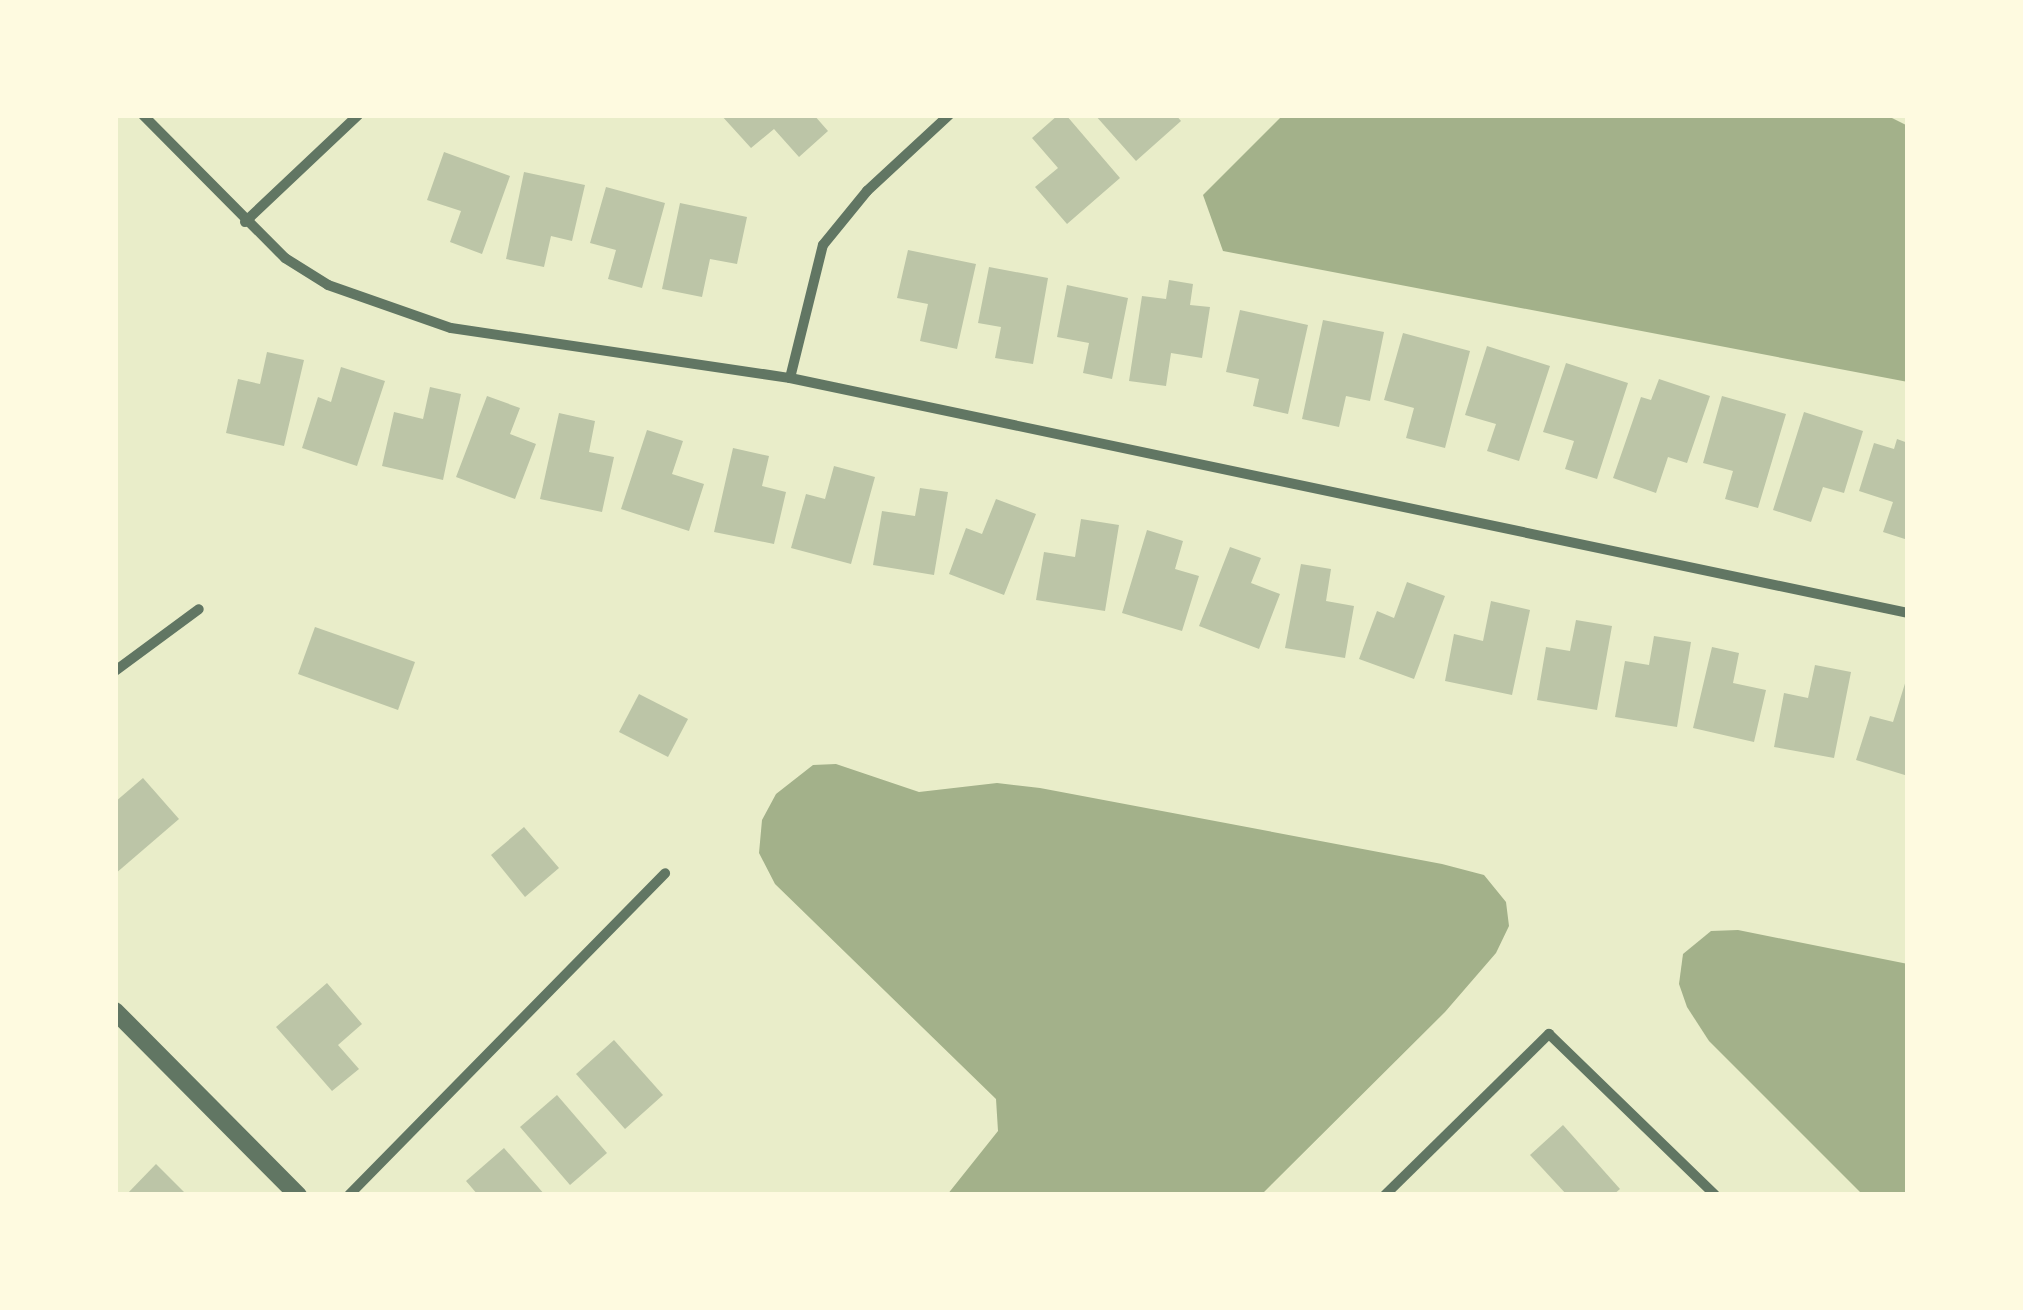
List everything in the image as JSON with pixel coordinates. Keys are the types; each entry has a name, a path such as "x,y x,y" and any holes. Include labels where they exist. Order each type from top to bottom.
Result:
{"street":[{"path":"143,115 244,222 328,284 451,328 790,378 1908,612"},
{"path":"244,222 358,115"},
{"path":"790,378 824,245 866,192 949,115"},
{"path":"115,671 200,610"},
{"path":"349,1195 665,873"},
{"path":"115,1011 298,1195"},
{"path":"1385,1195 1549,1034 1715,1195"}],"shaded area":[{"path":"1283,115 1886,115 1908,126 1908,382 1223,251 1203,195"},
{"path":"836,764 919,792 997,783 1040,788 1442,864 1484,875 1506,902 1509,926 1496,953 1445,1012 1261,1195 947,1195 998,1131 996,1099 775,884 759,853 762,820 776,794 813,765"},
{"path":"1738,930 1908,964 1908,1195 1863,1195 1709,1041 1687,1007 1679,984 1683,954 1711,931"}],"building":[{"path":"721,115 814,115 828,131 799,157 774,129 751,148"},
{"path":"1058,115 1066,115 1120,178 1067,224 1035,187 1058,168 1032,138"},
{"path":"1095,115 1176,115 1181,121 1136,161"},
{"path":"444,152 510,176 482,254 450,242 461,211 427,200"},
{"path":"524,172 585,185 572,241 551,236 544,267 506,259"},
{"path":"606,187 665,203 642,288 608,279 616,250 590,243"},
{"path":"680,203 747,217 737,264 710,259 702,297 662,289"},
{"path":"908,250 976,264 957,349 920,341 928,304 897,298"},
{"path":"989,267 1048,278 1033,364 995,358 1001,327 978,323"},
{"path":"1169,280 1193,284 1190,305 1210,307 1202,358 1171,353 1166,386 1129,381 1142,296 1166,299"},
{"path":"1067,285 1128,298 1112,379 1083,373 1089,343 1057,337"},
{"path":"1240,310 1308,325 1288,414 1253,406 1259,379 1226,372"},
{"path":"1323,320 1384,332 1370,401 1346,396 1339,427 1302,419"},
{"path":"1403,333 1470,351 1445,448 1406,438 1414,408 1384,400"},
{"path":"1487,346 1550,366 1519,461 1487,451 1496,424 1465,415"},
{"path":"267,352 304,360 284,446 226,433 238,379 260,384"},
{"path":"1566,363 1628,383 1597,479 1565,469 1574,441 1543,432"},
{"path":"341,367 385,381 357,466 302,448 318,397 331,402"},
{"path":"1659,379 1710,396 1687,463 1668,457 1656,493 1613,478 1641,397 1651,400"},
{"path":"430,387 461,394 443,480 382,466 394,412 423,419"},
{"path":"487,396 520,408 510,434 536,444 515,499 456,477"},
{"path":"1722,396 1786,414 1758,508 1725,499 1733,471 1703,463"},
{"path":"1804,412 1863,431 1844,493 1823,487 1811,522 1773,510"},
{"path":"559,413 595,421 589,452 614,457 602,512 540,499"},
{"path":"647,430 683,441 672,474 704,484 689,531 621,509"},
{"path":"1897,439 1908,443 1908,540 1883,532 1893,502 1859,491 1874,443 1894,449"},
{"path":"733,448 769,456 762,486 786,492 774,544 714,532"},
{"path":"834,466 875,477 851,564 791,548 806,494 825,499"},
{"path":"920,488 948,492 934,575 873,565 882,511 915,516"},
{"path":"996,499 1036,514 1004,595 949,574 966,528 982,534"},
{"path":"1081,519 1119,525 1105,611 1036,600 1044,552 1075,557"},
{"path":"1147,530 1183,541 1175,569 1199,576 1182,631 1122,613"},
{"path":"1230,547 1261,558 1251,583 1280,594 1259,649 1199,626"},
{"path":"1301,564 1331,569 1326,601 1354,606 1345,658 1285,648"},
{"path":"1407,582 1445,596 1414,679 1359,659 1377,611 1394,618"},
{"path":"1491,601 1530,610 1512,695 1445,681 1454,634 1483,641"},
{"path":"1576,620 1612,626 1597,710 1537,700 1546,647 1570,651"},
{"path":"315,627 415,662 398,710 298,674"},
{"path":"1654,636 1691,642 1677,727 1615,717 1625,661 1649,665"},
{"path":"1712,647 1739,653 1733,683 1766,690 1754,742 1693,728"},
{"path":"1815,665 1851,672 1834,758 1774,747 1784,693 1808,698"},
{"path":"1907,677 1908,776 1856,760 1870,716 1893,722"},
{"path":"639,694 688,719 668,757 619,732"},
{"path":"143,778 179,819 115,874 115,802"},
{"path":"524,827 559,868 525,897 491,855"},
{"path":"327,983 362,1024 338,1045 359,1069 332,1091 276,1027"},
{"path":"614,1040 663,1095 625,1129 576,1074"},
{"path":"557,1095 607,1153 570,1185 520,1127"},
{"path":"1563,1125 1620,1189 1613,1195 1567,1195 1530,1155"},
{"path":"504,1148 545,1195 478,1195 466,1181"},
{"path":"156,1164 187,1195 126,1195"}]}
